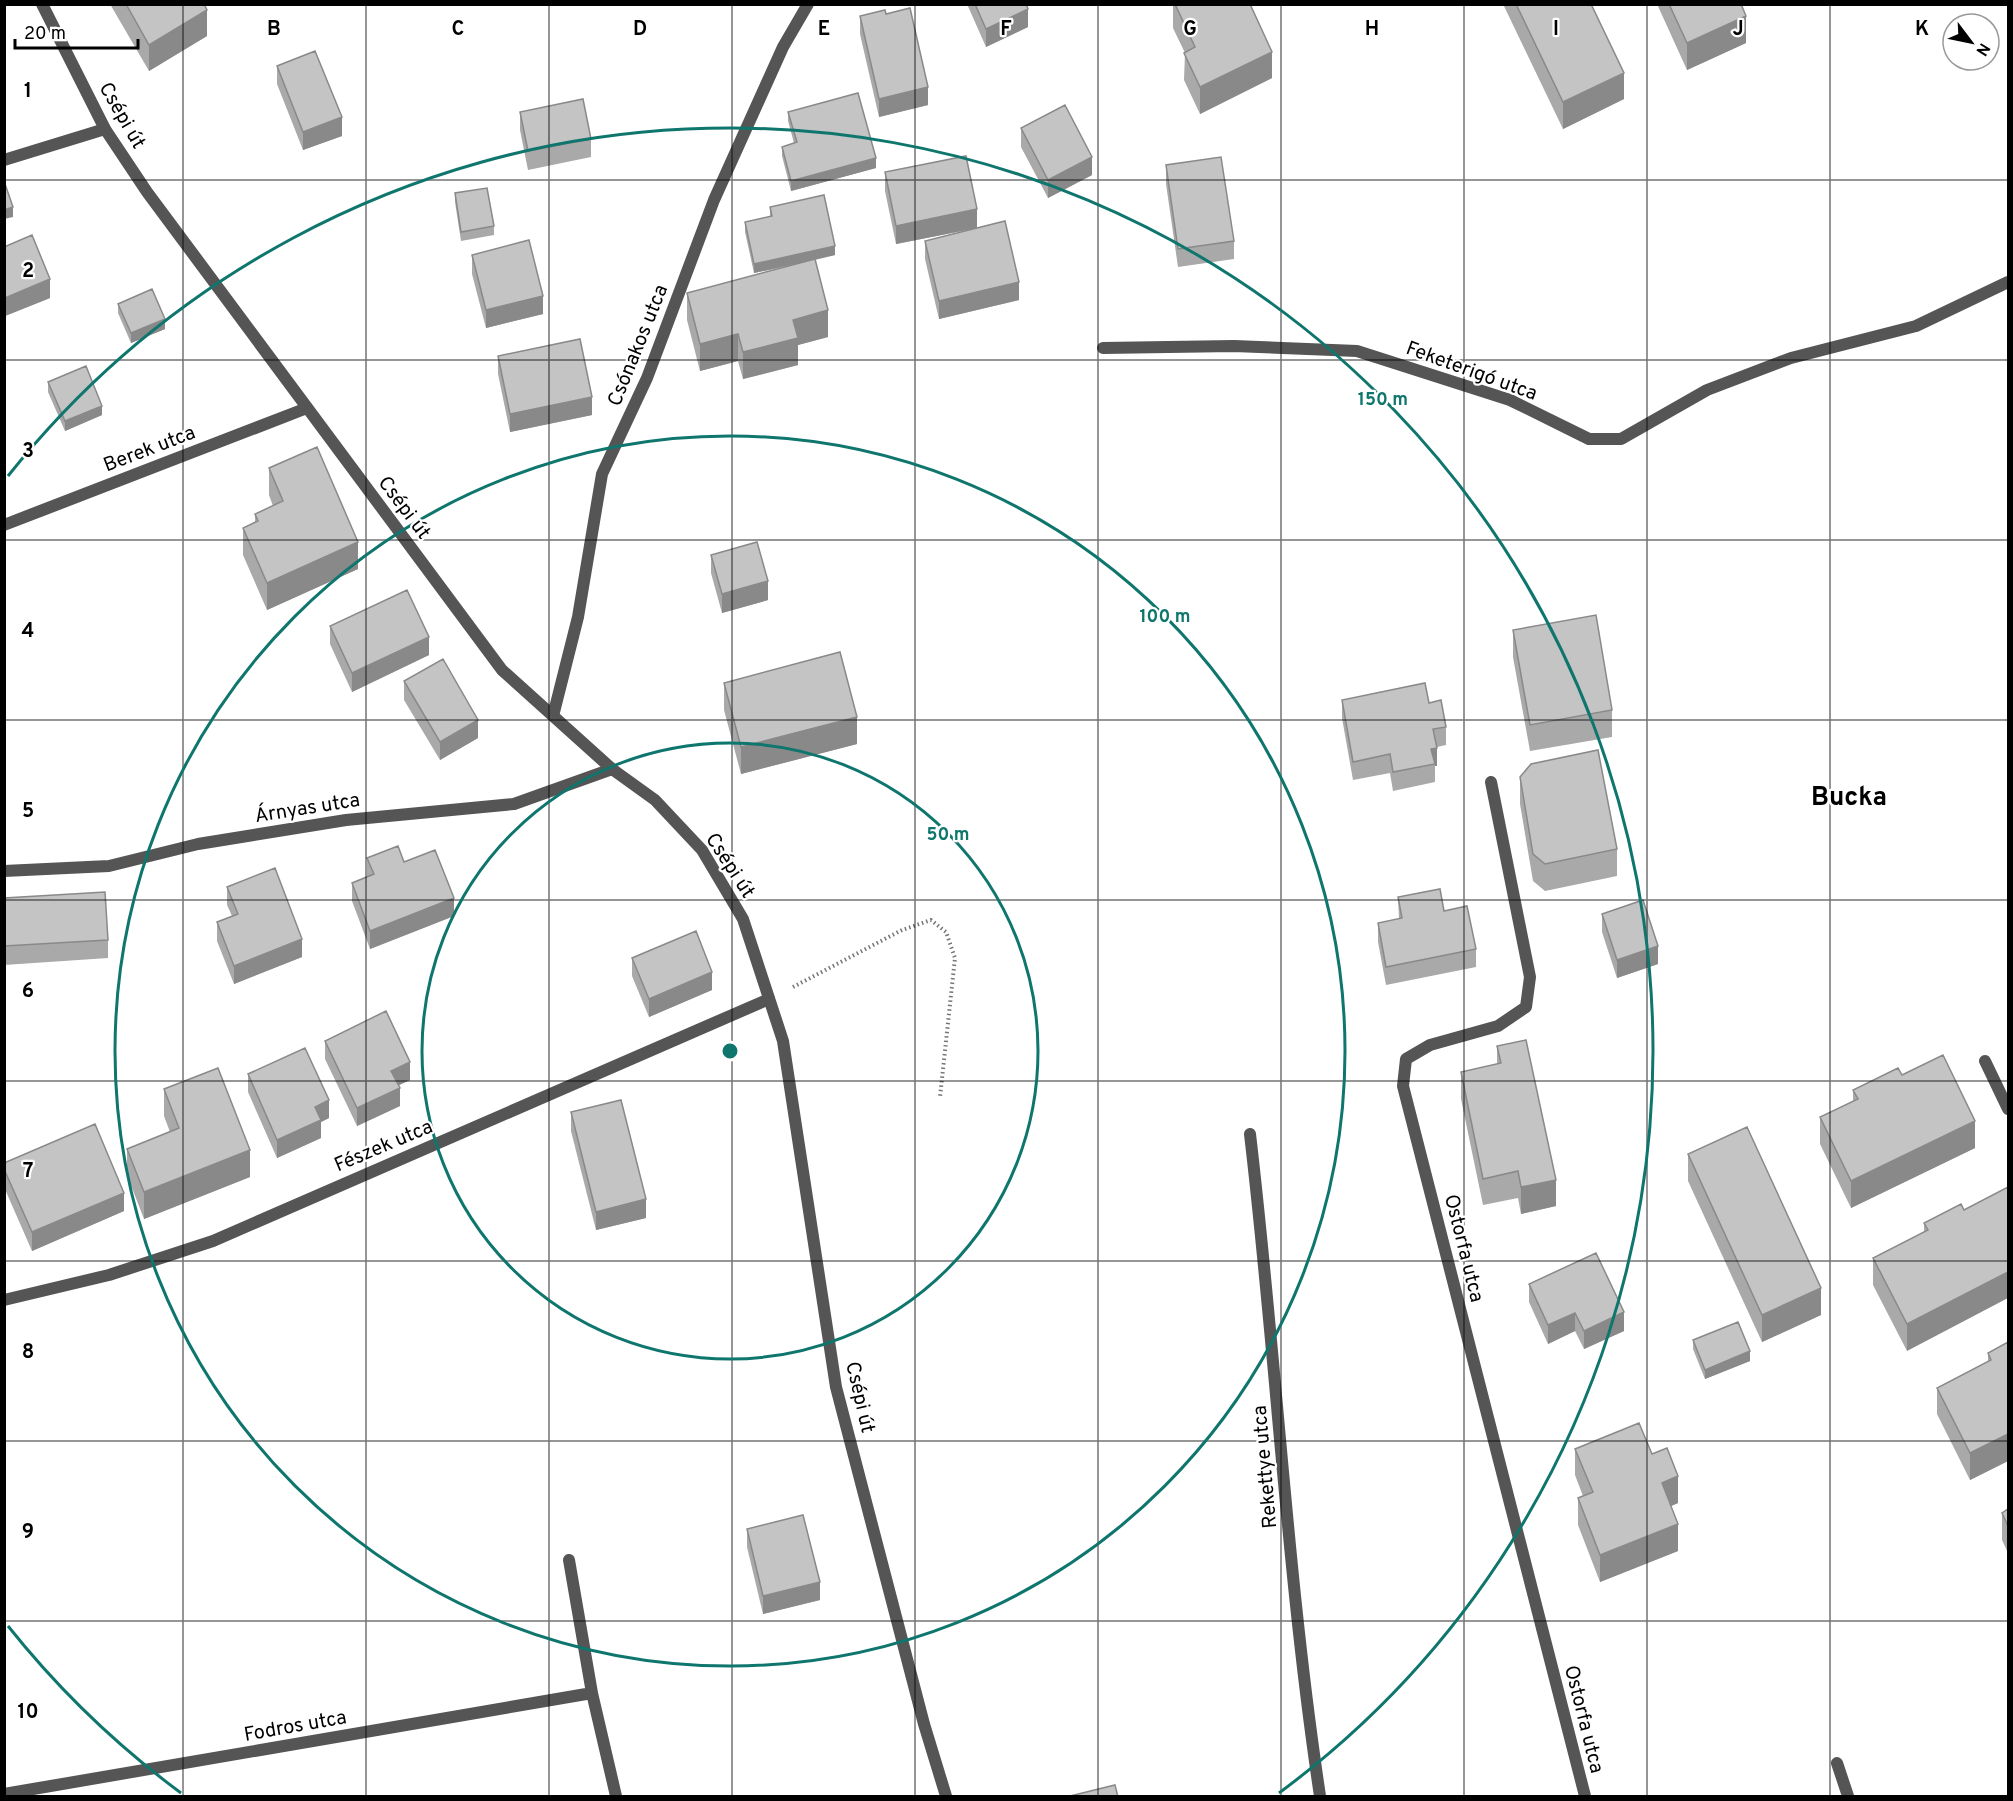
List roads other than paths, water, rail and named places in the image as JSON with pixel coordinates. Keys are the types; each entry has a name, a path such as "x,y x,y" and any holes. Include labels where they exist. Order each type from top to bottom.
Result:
{"street":[{"name":"Csépi út","path":"42,4 105,129 147,192 502,670 612,769 655,800 702,850 743,919 783,1041 836,1387 924,1724 946,1797"},
{"name":"Csónakos utca","path":"553,716 578,617 602,474 647,378 714,200 783,46 807,4"},
{"path":"4,160 105,129"},
{"name":"Feketerigó utca","path":"1103,348 1234,346 1357,351 1510,400 1589,439 1621,439 1707,390 1791,358 1916,326 2008,282"},
{"name":"Berek utca","path":"4,525 308,408"},
{"name":"Árnyas utca","path":"4,871 110,866 198,844 346,819 514,804 612,769"},
{"name":"Ostorfa utca","path":"1491,782 1530,976 1526,1007 1498,1026 1430,1045 1406,1059 1403,1086 1585,1797"},
{"name":"Fészek utca","path":"4,1300 109,1275 213,1241 768,999"},
{"path":"1984,1061 2008,1109"},
{"name":"Rekettye utca","path":"1250,1134 1305,1695 1320,1797"},
{"path":"569,1560 592,1694 616,1797"},
{"name":"Fodros utca","path":"4,1794 592,1694"},
{"path":"1837,1764 1848,1797"}],"district":[{"name":"Bucka","path":"1849,796"}]}
